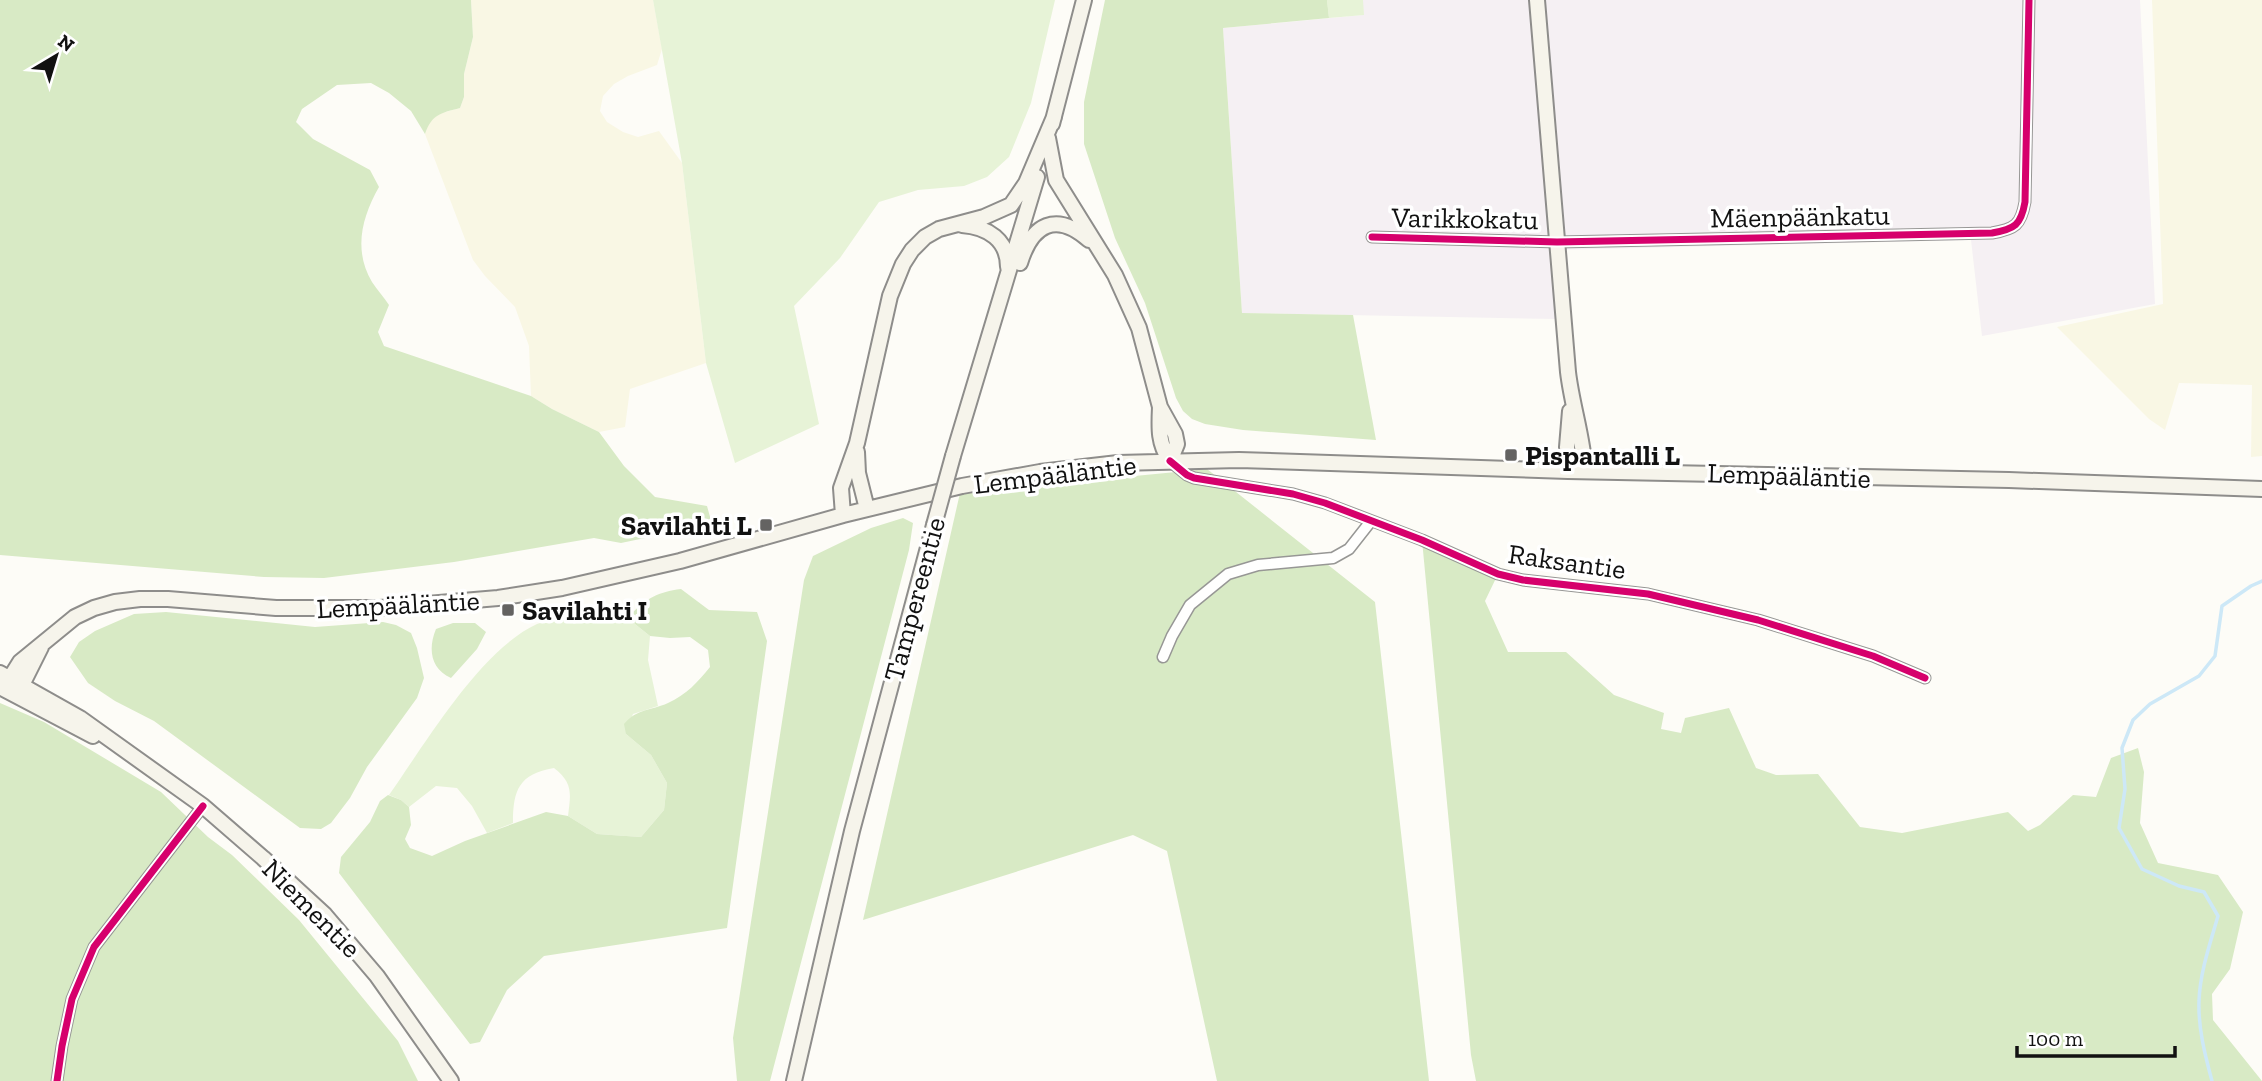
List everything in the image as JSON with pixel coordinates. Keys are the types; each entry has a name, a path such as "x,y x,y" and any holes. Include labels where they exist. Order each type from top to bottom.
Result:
{"main road":[{"name":"Tampereentie","path":"794,1081 852,831 934,525 1054,117 1084,0"},
{"path":"1537,0 1571,399 1583,447 1585,471"},
{"path":"843,515 841,488 857,443 890,296 903,264 925,237 939,229 996,213 1011,205 1026,183 1054,117"},
{"path":"1048,138 1050,161 1056,180 1104,256 1139,328 1160,407 1175,434 1177,444 1170,461"},
{"path":"991,331 1012,292 1026,248 1041,229 1056,223 1076,229 1104,256"},
{"path":"954,224 984,229 996,237 1007,254 1007,279"},
{"path":"1568,471 1571,399"},
{"path":"857,443 858,473 867,509"},
{"name":"Lempääläntie","path":"9,683 20,662 75,617 115,602 168,599 276,608 367,608 498,598 562,588 629,573 962,486 1040,472 1118,463 1248,460 2262,489"},
{"name":"Niementie","path":"9,683 80,718 203,806 325,915 377,976 451,1081"}],"street":[{"name":"Mäenpäänkatu","path":"1557,242 1992,233 2007,230 2017,224 2023,214 2025,202 2029,0"},
{"name":"Varikkokatu","path":"1372,237 1557,242"},
{"name":"Raksantie","path":"1170,461 1186,475 1194,478 1293,494 1325,503 1422,540 1497,574 1523,580 1648,594 1734,615 1873,656 1925,678"},
{"path":"1163,657 1190,605 1228,574 1258,565 1333,558 1349,549 1371,521"},
{"path":"57,1081 72,999 94,947 203,806"}],"shaded area":[{"path":"471,0 653,0 662,49 657,65 614,84 603,96 600,111 607,122 623,132 638,137 659,131 682,163 706,363 630,389 625,427 599,432 531,396 529,346 515,307 473,260 425,134 429,121 441,113 460,108 464,97 464,74 473,37"},
{"path":"1363,0 2140,0 2155,304 1982,336 1971,240 1553,250 1556,319 1242,313 1223,28 1363,15"},
{"path":"2152,0 2262,0 2262,456 2251,457 2252,385 2179,383 2165,430 2149,419 2057,327 2163,304"}],"green space":[{"path":"0,0 471,0 473,37 464,74 464,97 460,108 438,115 425,134 411,111 389,93 371,83 337,85 302,109 296,122 313,139 370,170 379,187 364,222 361,246 366,270 389,305 378,332 384,346 531,396 599,432 624,466 655,497 707,506 712,524 621,543 594,538 454,562 324,578 264,577 0,555"},
{"path":"653,0 1055,0 1031,103 1009,157 987,177 964,186 918,190 879,202 840,258 794,306 819,424 735,463 706,363 682,163"},
{"path":"1105,0 1327,0 1329,18 1223,28 1242,313 1353,315 1376,440 1243,430 1205,424 1192,419 1183,411 1176,398 1145,303 1115,238 1084,144 1084,102"},
{"path":"1327,0 1363,0 1364,15 1329,18"},
{"path":"1207,469 1375,602 1429,1081 1217,1081 1167,851 1133,835 863,920 960,493"},
{"path":"903,518 913,523 909,550 770,1081 737,1081 733,1038 804,580 813,556 871,528"},
{"path":"1422,540 1498,574 1485,601 1508,652 1566,652 1614,695 1664,713 1661,729 1681,733 1685,718 1729,708 1756,768 1776,775 1818,774 1860,827 1902,833 2008,812 2028,831 2040,825 2073,795 2096,797 2111,758 2138,748 2144,772 2140,823 2158,863 2218,875 2243,912 2230,969 2212,994 2213,1020 2262,1081 1476,1081 1471,1055"},
{"path":"681,589 709,610 757,612 767,641 727,928 544,956 507,990 480,1042 470,1044 339,873 341,857 370,822 380,801 388,795 401,800 409,807 411,825 405,839 410,848 432,856 465,841 546,812 568,816 597,834 641,837 664,810 667,783 651,755 626,734 624,724 639,712 668,703 680,696 710,667 708,650 690,637 650,636 635,624 630,615 653,597"},
{"path":"166,612 315,627 383,622 411,633 424,678 417,698 331,823 321,829 300,828 154,721 115,701 88,683 70,657 79,642 95,631 134,614"},
{"path":"590,612 630,615 635,624 650,636 648,660 658,706 633,714 626,734 651,755 667,783 664,810 641,837 597,834 568,816 568,784 554,768 526,779 520,785 514,801 513,823 487,833 472,806 457,788 436,786 409,807 389,795 455,700 495,655 537,624"},
{"path":"453,623 475,623 486,632 477,649 451,678 435,664 432,643 436,629"},
{"path":"0,703 44,722 161,792 208,837 232,855 299,920 398,1041 418,1081 0,1081"}],"waterway":[{"path":"2212,1081 2201,1031 2199,1001 2203,969 2218,916 2204,892 2179,886 2142,869 2119,828 2125,789 2122,748 2133,720 2150,704 2199,676 2215,656 2222,606 2262,581"}],"cycle path":[{"path":"1372,237 1557,242 1992,233 2006,230 2019,221 2025,202 2029,0"},
{"path":"1170,461 1194,478 1293,494 1325,503 1422,540 1498,574 1523,580 1648,594 1758,620 1873,656 1925,678"},
{"path":"57,1081 72,999 94,947 203,806"}],"place":[{"name":"Pispantalli L","path":"1511,455"},
{"name":"Savilahti L","path":"766,525"},
{"name":"Savilahti I","path":"508,610"}]}
